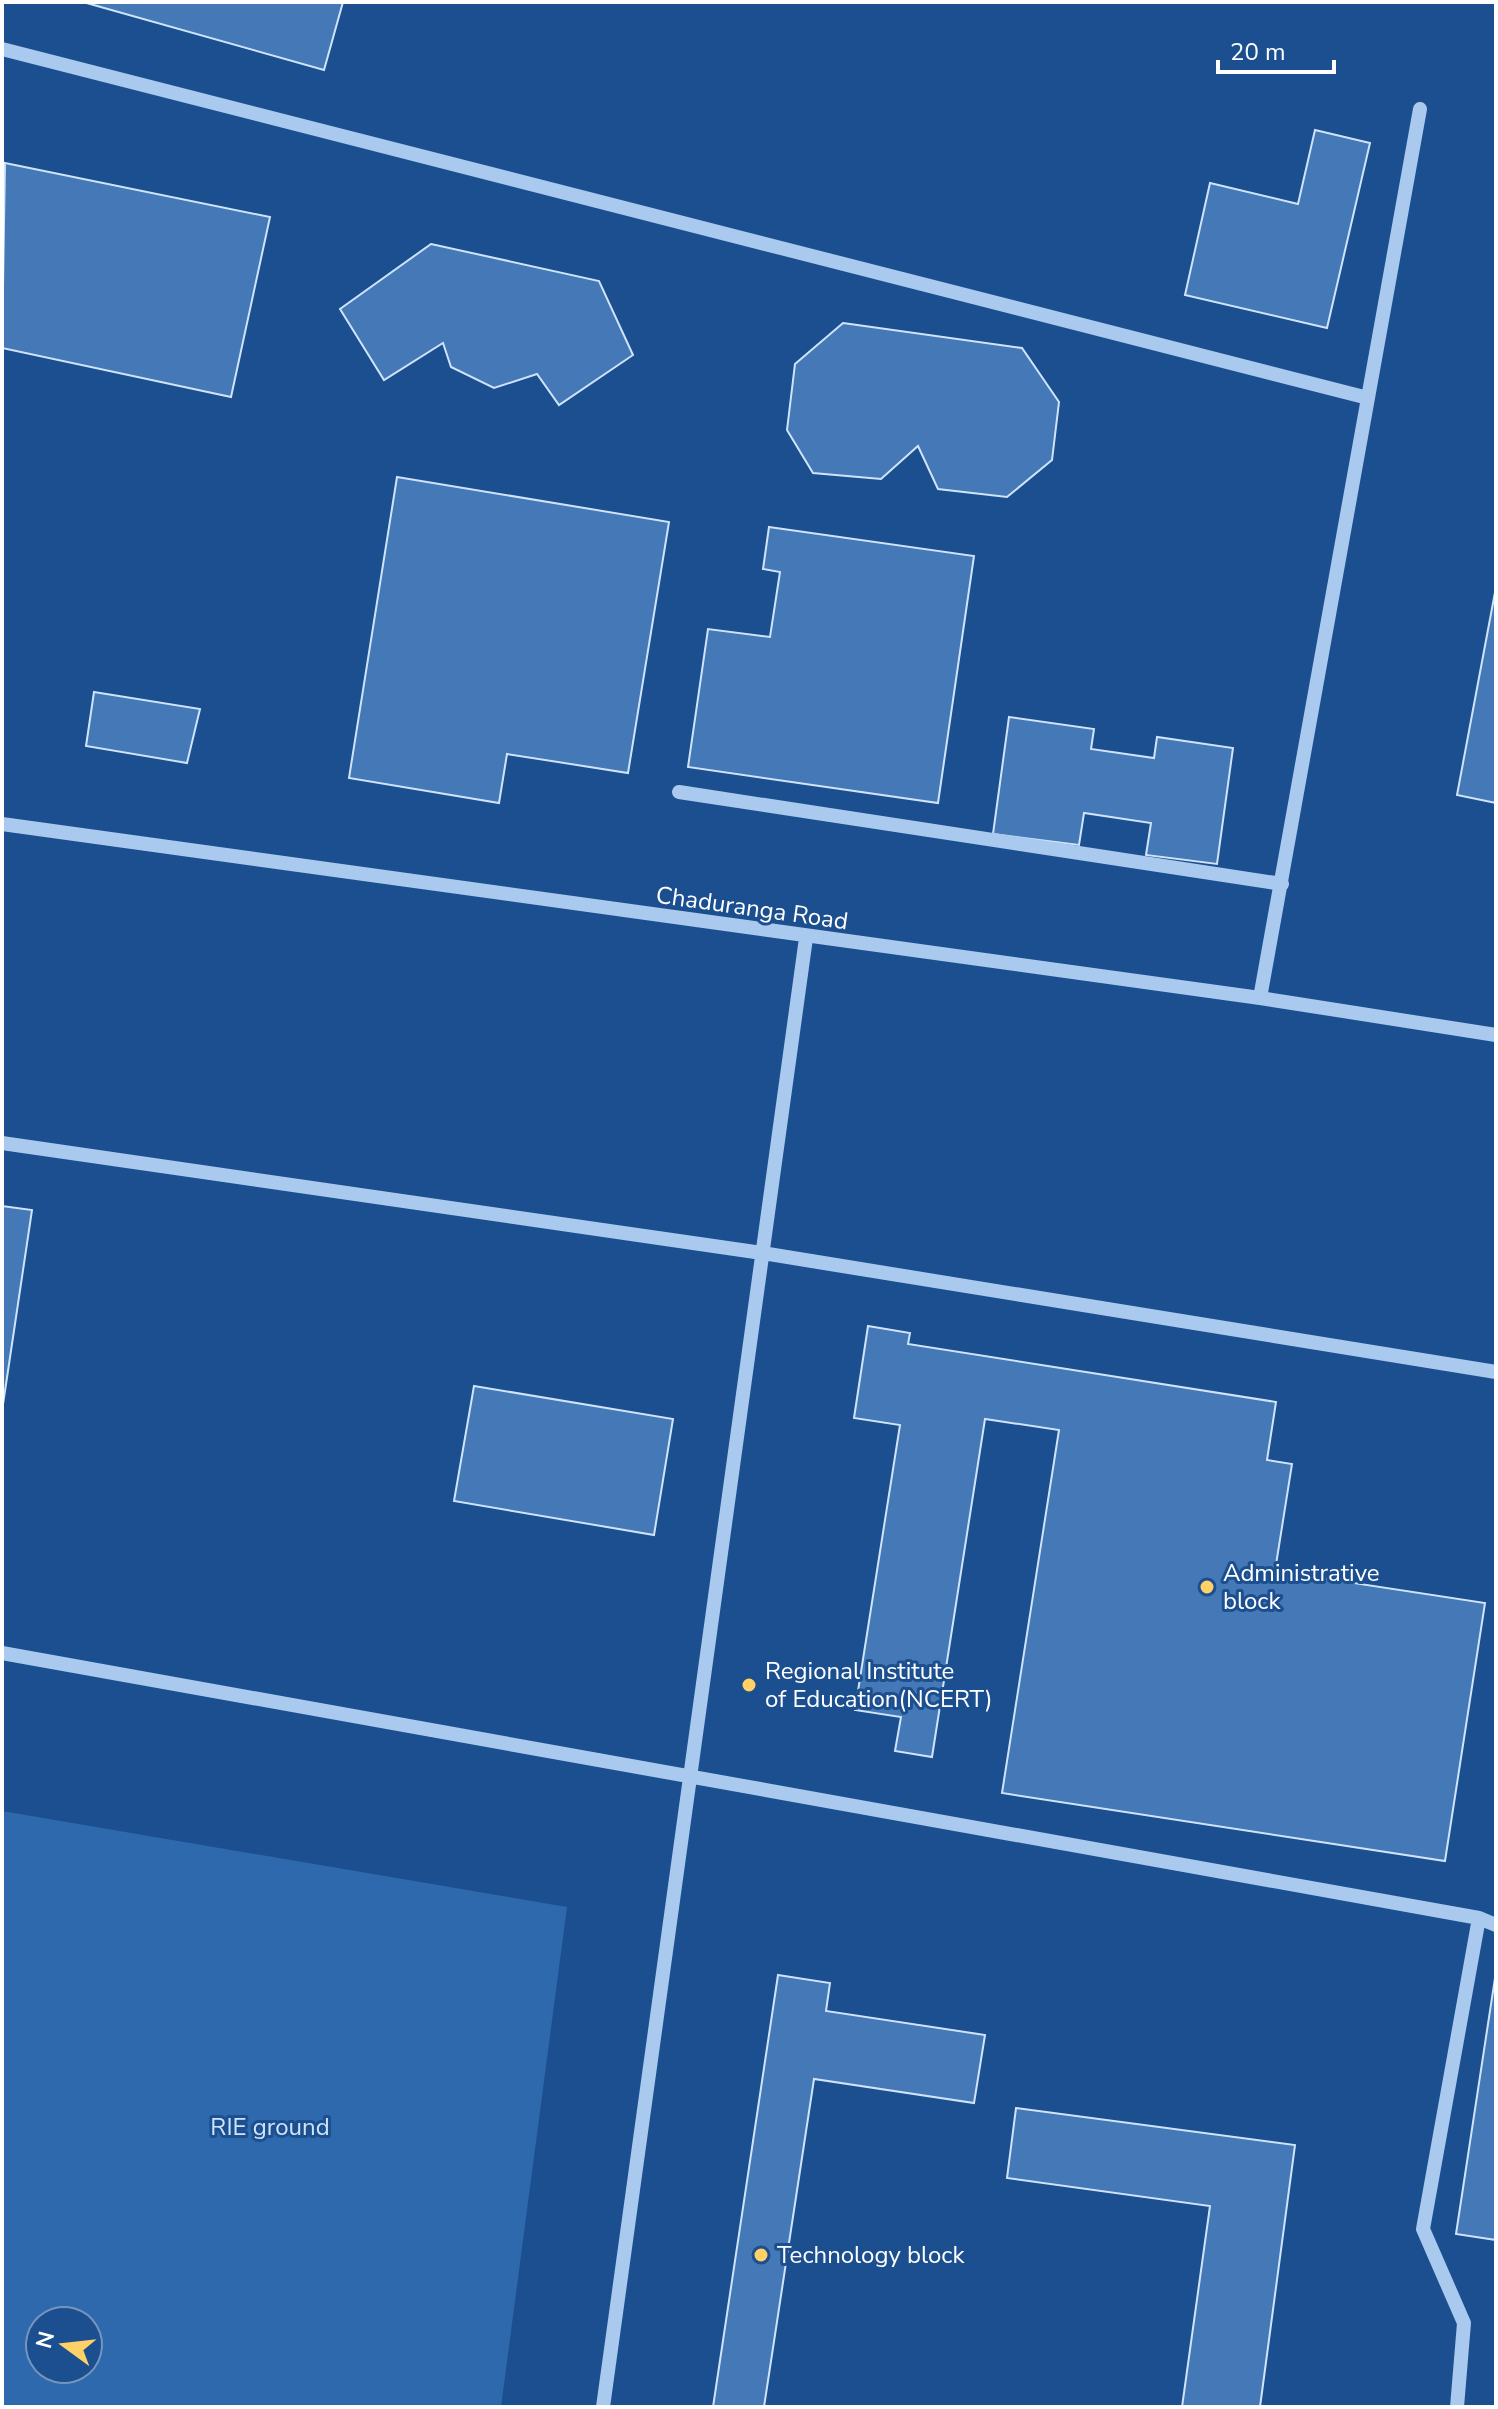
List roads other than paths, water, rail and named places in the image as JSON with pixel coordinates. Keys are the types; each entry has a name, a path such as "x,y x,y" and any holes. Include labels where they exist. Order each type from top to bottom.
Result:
{"street":[{"path":"2,49 1368,398"},
{"path":"1260,998 1420,109"},
{"path":"679,792 1282,884"},
{"name":"Chaduranga Road","path":"2,824 806,938 1260,998 1496,1035"},
{"path":"603,2407 806,938"},
{"path":"2,1143 762,1253 1496,1372"},
{"path":"2,1653 1479,1918 1496,1925"},
{"path":"1457,2407 1464,2323 1423,2229 1479,1918"}],"place":[{"name":"Administrative block","path":"1207,1587"},
{"name":"Regional Institute of Education(NCERT)","path":"749,1685"},
{"name":"Technology block","path":"761,2255"}],"park label":[{"name":"RIE ground","path":"270,2127"}]}
